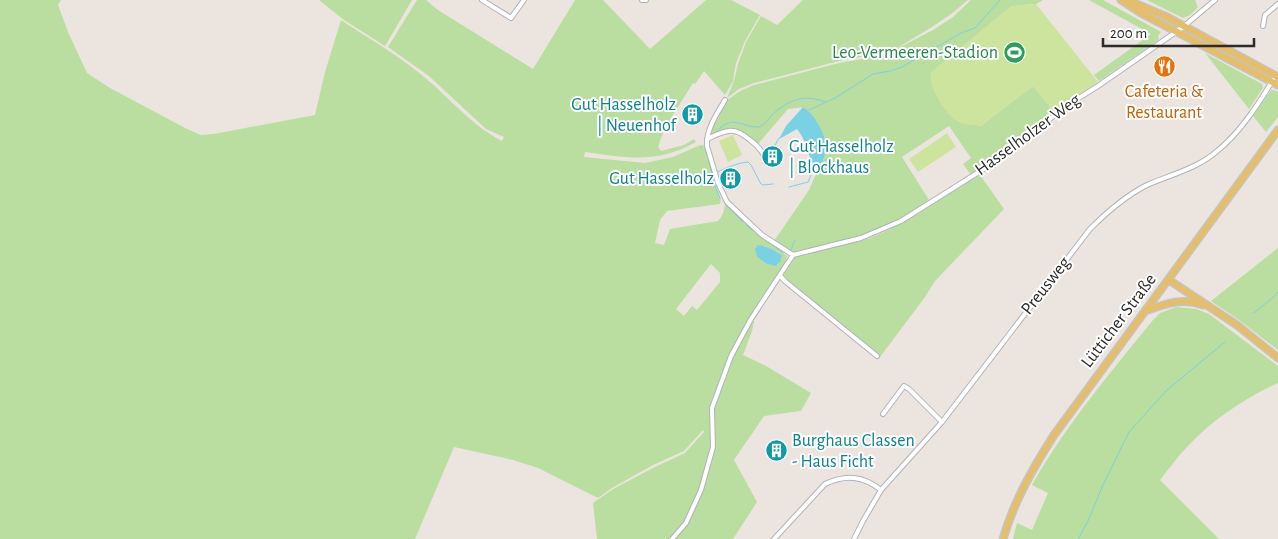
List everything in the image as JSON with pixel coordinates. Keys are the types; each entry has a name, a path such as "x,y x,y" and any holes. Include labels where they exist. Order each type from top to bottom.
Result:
{"main road":[{"path":"1121,0 1141,13 1276,80"},
{"path":"1127,0 1167,17 1276,80"},
{"name":"Lütticher Straße","path":"1003,539 1010,516 1026,481 1054,435 1278,130"},
{"path":"1169,280 1212,308 1278,358"},
{"path":"1144,312 1173,302 1185,301 1212,308"}],"street":[{"path":"482,0 511,18 524,0"},
{"name":"Hasselholzer Weg","path":"794,255 861,238 888,228 900,221 1001,158 1066,106 1183,27 1215,0"},
{"path":"1263,26 1265,15 1278,4"},
{"name":"Preusweg","path":"854,539 862,521 881,490 942,422 1090,229 1117,203 1146,186 1189,168 1215,153 1238,132 1276,80"},
{"path":"672,539 686,523 701,490 713,447 712,408 731,356 746,328 794,255 762,235 727,202 718,183 707,146 707,139 725,100"},
{"path":"707,139 723,132 737,131 744,134 764,155"},
{"path":"780,276 877,356"},
{"path":"883,414 904,386 942,422"},
{"path":"774,539 825,484 835,479 858,477 870,482 881,490"}],"green space":[{"path":"0,0 61,0 58,5 87,73 110,88 201,135 315,115 325,72 341,20 409,65 473,121 502,141 504,137 486,129 429,76 388,47 417,0 426,0 438,10 533,69 575,0 603,0 650,49 706,0 731,0 760,15 745,41 736,63 733,81 725,95 704,71 695,84 693,83 671,118 658,147 661,151 684,145 694,139 696,142 668,154 642,158 585,152 584,157 645,163 673,157 700,145 706,147 721,200 720,204 667,211 660,220 655,243 664,245 670,229 718,221 725,207 725,202 787,256 777,277 749,317 754,321 743,355 766,366 811,393 801,411 764,416 734,460 757,502 733,539 675,539 690,518 700,497 715,450 712,446 700,490 684,522 669,539 597,539 593,503 613,489 685,453 704,432 703,430 684,451 653,465 612,488 598,498 538,468 513,460 454,447 415,539 0,539","holes":["764,246 778,252 780,262 778,265 767,264 757,257","711,264 720,273 720,282 697,310 692,306 684,316 676,309"]},
{"path":"319,0 412,0 385,46 344,20"},
{"path":"803,0 968,0 932,27 892,51 839,61 754,83 739,89 727,98 746,42 761,16 777,25"},
{"path":"971,0 1043,0 1036,4 1011,6 934,91 954,119 981,126 1033,86 1053,111 1021,141 971,175 963,164 971,158 949,126 902,157 929,200 899,220 865,236 793,252 774,241 809,190 828,147 826,141 804,107 788,109 758,144 741,132 736,131 711,136 710,131 726,101 740,91 754,85 839,63 885,55 933,30 953,17"},
{"path":"1089,0 1103,0 1161,32 1157,41 1099,81 1094,75 1151,34"},
{"path":"1147,0 1195,0 1198,7 1190,15 1183,18"},
{"name":"Leo-Vermeeren-Stadion","path":"1036,4 1098,82 1053,111 1033,86 981,126 963,124 956,120 939,101 932,85 931,72 1011,6"},
{"path":"1205,53 1262,84 1263,88 1249,109"},
{"path":"1271,90 1278,92 1278,117 1266,132 1253,116"},
{"path":"947,133 956,147 918,172 909,159"},
{"path":"733,135 742,155 728,162 719,141"},
{"path":"980,175 1004,209 935,281 880,357 783,276 796,256 861,241 885,232 913,217"},
{"path":"1278,248 1278,350 1211,301"},
{"path":"1176,307 1196,309 1209,314 1278,366 1278,383 1241,403 1207,428 1183,451 1160,480 1219,539 1013,539 1017,523 1032,530 1048,493 1032,485 1059,441 1153,320 1160,313"}],"water":[{"path":"803,107 815,119 828,147 822,162 816,166 813,165 802,136 797,129 779,139 786,126"},
{"path":"758,245 780,254 782,256 780,262 776,266 767,264 757,257 755,249"}],"waterway":[{"path":"809,110 835,98 873,74 902,67 961,33 975,28 1000,0"},
{"path":"717,131 728,123 733,122 760,127 780,108 798,99 811,98 825,102"},
{"path":"776,148 774,147 779,138"},
{"path":"708,156 714,184 720,198"},
{"path":"717,172 748,162 761,184 773,184"},
{"path":"789,187 808,182 815,166"},
{"path":"726,205 743,222"},
{"path":"746,225 783,253"},
{"path":"791,250 795,240"},
{"path":"1254,313 1278,292"},
{"path":"1078,539 1129,432 1167,390 1225,342"}],"place":[{"name":"Leo-Vermeeren-Stadion","path":"1014,53"},
{"name":"Cafeteria & Restaurant","path":"1164,67"},
{"name":"Gut Hasselholz | Neuenhof","path":"692,115"},
{"name":"Gut Hasselholz | Blockhaus","path":"773,157"},
{"name":"Gut Hasselholz","path":"730,179"},
{"name":"Burghaus Classen - Haus Ficht","path":"776,451"}]}
